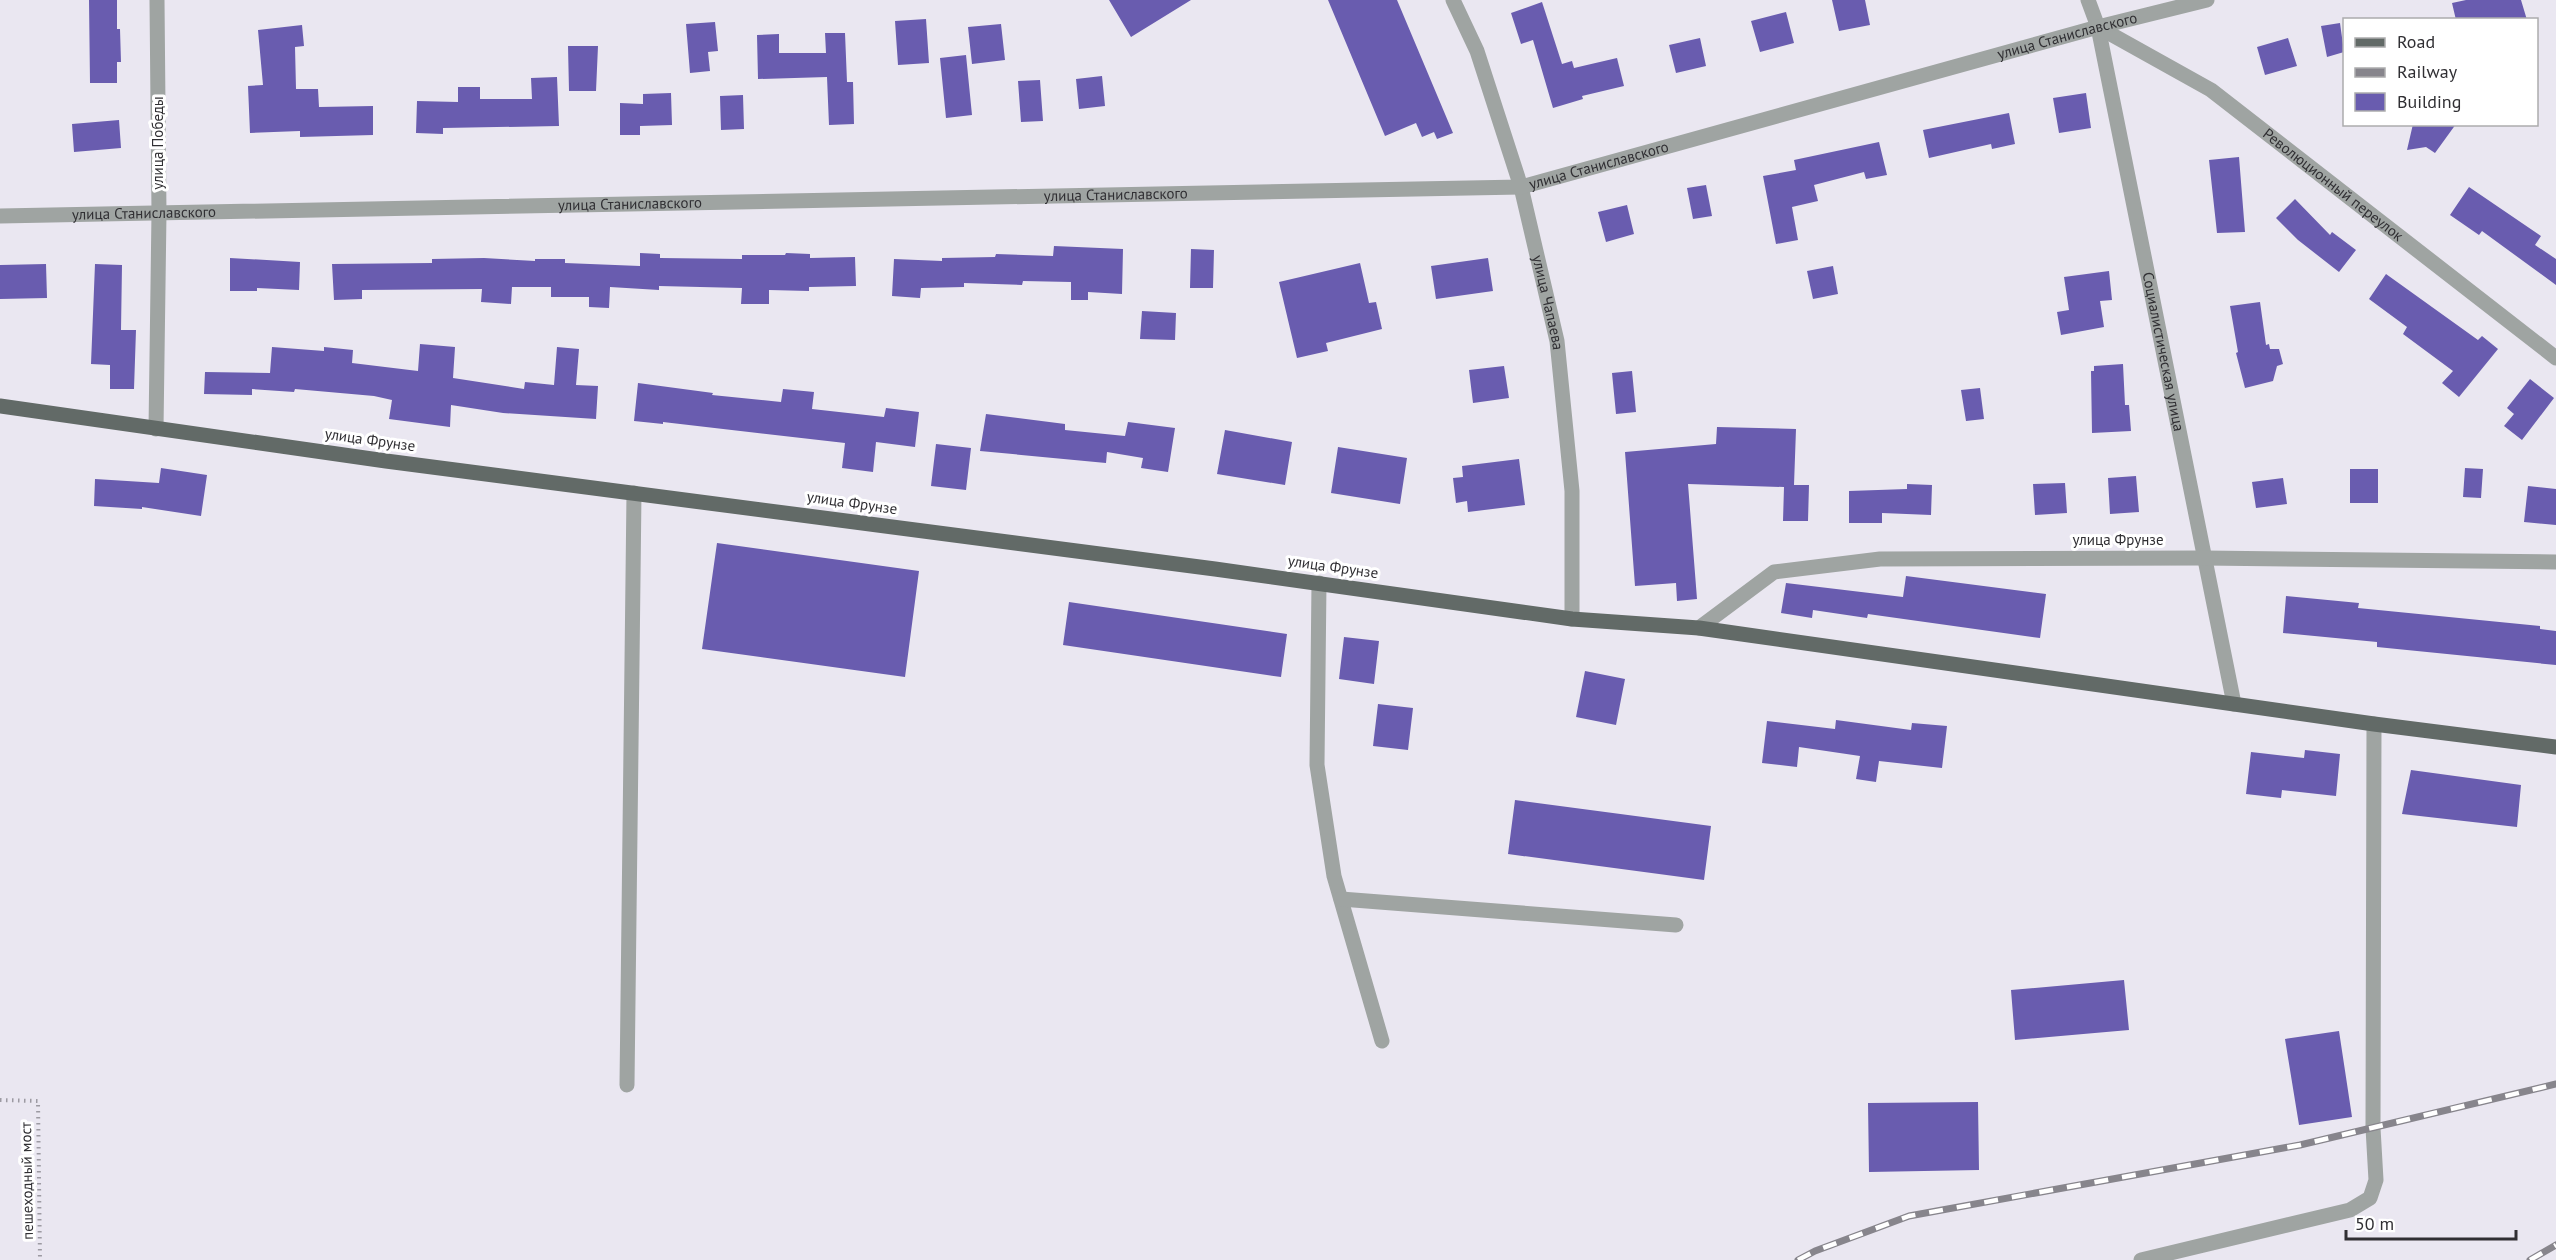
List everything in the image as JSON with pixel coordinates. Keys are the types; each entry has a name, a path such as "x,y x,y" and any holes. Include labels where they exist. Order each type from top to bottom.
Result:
{"main road":[{"name":"улица Фрунзе","path":"0,406 156,429 1572,619 1700,628 2556,747"}],"street":[{"name":"улица Победы","path":"156,429 159,213 157,0"},
{"name":"улица Чапаева","path":"1453,0 1477,51 1521,187 1557,341 1572,491 1572,619"},
{"name":"Социалистическая улица","path":"2088,0 2098,27 2234,704"},
{"name":"улица Станиславского","path":"0,216 1521,187 2098,27 2207,0"},
{"name":"Революционный переулок","path":"2098,27 2211,90 2556,358"},
{"path":"627,1085 634,493"},
{"name":"улица Фрунзе","path":"1700,628 1774,572 1880,559 2204,558 2556,562"},
{"path":"1319,584 1317,765 1335,876 1382,1041"},
{"path":"2141,1260 2350,1210 2370,1198 2376,1180 2373,1128 2374,723"},
{"path":"1341,899 1676,925"}],"path":[{"name":"пешеходный мост","path":"0,1100 38,1101 40,1260"}],"building":[{"path":"89,0 117,0 117,29 120,29 121,62 117,62 117,83 90,83"},
{"path":"1109,0 1191,0 1131,37"},
{"path":"1328,0 1397,0 1453,133 1437,139 1434,132 1422,137 1416,123 1385,136"},
{"path":"1832,0 1865,0 1870,25 1839,31"},
{"path":"2466,0 2521,0 2526,18 2456,18 2452,3"},
{"path":"1542,2 1562,64 1572,61 1574,68 1617,58 1624,86 1582,96 1583,99 1553,108 1533,40 1521,44 1511,13"},
{"path":"1786,12 1794,43 1760,52 1751,21"},
{"path":"926,19 929,63 898,65 895,21"},
{"path":"715,22 718,51 708,52 710,71 690,73 686,24"},
{"path":"2340,23 2343,52 2327,57 2321,26"},
{"path":"1001,24 1005,60 972,64 968,27"},
{"path":"302,25 304,46 295,47 296,89 318,89 319,107 373,106 373,135 300,137 300,131 250,133 248,86 263,85 258,30"},
{"path":"825,33 845,33 847,82 853,82 854,124 829,125 827,77 758,79 757,35 779,34 779,53 826,53"},
{"path":"1700,38 1706,66 1676,73 1669,45"},
{"path":"2288,38 2297,66 2265,75 2257,47"},
{"path":"568,46 598,46 596,91 569,91"},
{"path":"966,55 972,115 946,118 940,58"},
{"path":"1102,76 1105,106 1079,109 1076,79"},
{"path":"557,77 559,126 443,128 443,134 416,133 417,101 458,102 458,87 480,87 480,99 532,99 531,78"},
{"path":"1040,80 1043,121 1021,122 1018,81"},
{"path":"671,93 672,125 640,126 640,135 620,135 620,103 643,104 643,94"},
{"path":"2086,93 2091,128 2059,133 2053,98"},
{"path":"743,95 744,129 721,130 720,96"},
{"path":"2009,113 2015,144 1992,149 1991,144 1929,158 1923,130"},
{"path":"119,120 121,148 74,152 72,124"},
{"path":"2413,126 2455,126 2435,153 2426,147 2407,150"},
{"path":"1879,142 1887,175 1866,179 1864,172 1814,185 1818,201 1792,207 1798,240 1776,244 1763,176 1796,170 1794,160"},
{"path":"2239,157 2245,232 2217,233 2209,160"},
{"path":"1706,185 1712,216 1693,219 1687,188"},
{"path":"2469,187 2541,236 2535,245 2556,259 2556,285 2482,231 2479,235 2450,215"},
{"path":"2295,199 2330,235 2332,232 2356,250 2339,272 2298,240 2276,218"},
{"path":"1627,205 1634,234 1606,242 1598,212"},
{"path":"1054,246 1123,249 1122,294 1088,292 1088,300 1071,300 1071,282 1023,281 1022,285 964,283 964,287 921,288 920,298 892,296 894,259 942,261 942,258 995,257 996,254 1053,256"},
{"path":"1191,249 1214,250 1213,288 1190,288"},
{"path":"640,253 660,254 660,258 742,259 742,255 785,255 786,253 810,254 810,258 855,257 856,286 809,287 809,291 769,290 769,304 741,304 742,288 659,286 659,290 610,287 609,308 589,307 589,297 551,297 551,287 512,287 511,304 481,302 482,289 362,290 362,299 334,300 332,264 432,263 432,259 484,258 535,261 535,259 565,259 565,263 640,266"},
{"path":"230,258 300,262 299,290 257,288 257,291 230,291"},
{"path":"1488,258 1493,291 1436,299 1431,266"},
{"path":"1360,263 1369,303 1376,302 1382,329 1326,343 1328,351 1297,358 1279,282"},
{"path":"46,264 47,298 0,299 0,265"},
{"path":"95,264 122,265 121,330 136,330 134,389 110,389 110,365 91,364"},
{"path":"1833,266 1838,294 1813,299 1807,271"},
{"path":"2109,271 2112,300 2100,301 2104,327 2061,335 2057,312 2069,310 2064,277"},
{"path":"2386,274 2478,340 2482,336 2498,349 2459,397 2442,383 2453,371 2403,334 2407,327 2369,299"},
{"path":"2260,302 2266,345 2269,344 2270,349 2279,349 2283,364 2277,366 2273,381 2245,388 2236,353 2238,352 2230,306"},
{"path":"1142,311 1176,313 1175,340 1140,339"},
{"path":"420,344 455,347 453,378 524,389 525,382 554,385 557,347 579,349 576,385 598,386 596,419 503,413 451,405 450,427 389,419 392,400 374,396 295,389 294,392 252,389 252,395 204,394 205,372 270,373 272,347 324,351 324,347 353,350 352,363 418,371"},
{"path":"2123,364 2125,405 2129,405 2131,431 2092,433 2091,371 2094,371 2094,366"},
{"path":"1504,366 1509,398 1473,403 1469,370"},
{"path":"1632,371 1636,412 1616,414 1612,373"},
{"path":"2530,379 2554,398 2522,440 2504,426 2514,414 2507,408"},
{"path":"638,383 713,393 712,395 781,402 783,389 814,392 812,409 884,417 886,408 919,412 915,447 876,442 873,472 842,468 845,443 663,422 663,424 634,421"},
{"path":"1980,388 1984,419 1966,421 1961,390"},
{"path":"986,414 1065,424 1065,430 1125,436 1128,422 1175,428 1168,472 1141,468 1143,458 1107,452 1106,463 980,451"},
{"path":"1717,427 1796,429 1794,485 1809,485 1808,521 1783,521 1784,487 1688,484 1697,599 1677,601 1676,583 1635,586 1625,452 1716,444"},
{"path":"1225,430 1292,442 1285,485 1217,474"},
{"path":"936,444 971,448 966,490 931,486"},
{"path":"1338,447 1407,458 1400,504 1331,493"},
{"path":"1519,459 1525,505 1468,512 1467,501 1456,503 1453,478 1463,477 1462,466"},
{"path":"161,468 207,475 201,516 142,507 142,509 94,506 95,479 159,483"},
{"path":"2465,468 2483,469 2481,498 2463,497"},
{"path":"2350,469 2378,469 2378,503 2350,503"},
{"path":"2136,476 2139,512 2110,514 2108,478"},
{"path":"2283,478 2287,504 2256,508 2252,482"},
{"path":"2065,483 2067,513 2035,515 2033,484"},
{"path":"1907,484 1932,485 1931,515 1882,513 1882,523 1849,523 1849,491 1907,489"},
{"path":"2528,486 2556,489 2556,525 2524,522"},
{"path":"717,543 919,571 905,677 702,649"},
{"path":"1906,576 2046,594 2040,638 1868,614 1867,618 1813,610 1812,618 1781,613 1786,583 1903,597"},
{"path":"2286,596 2359,603 2358,608 2540,626 2540,629 2556,631 2556,665 2377,647 2377,642 2283,633"},
{"path":"1069,602 1287,634 1281,677 1063,645"},
{"path":"1344,637 1379,641 1374,684 1339,679"},
{"path":"1585,671 1625,679 1616,725 1576,717"},
{"path":"1378,704 1413,708 1408,750 1373,746"},
{"path":"1836,720 1911,730 1912,723 1947,726 1942,768 1879,761 1876,782 1856,779 1860,756 1799,747 1797,767 1762,763 1767,721 1835,729"},
{"path":"2305,750 2340,754 2336,796 2282,790 2281,798 2246,794 2251,752 2304,758"},
{"path":"2411,770 2521,785 2517,827 2402,814"},
{"path":"1515,800 1711,826 1704,880 1508,854"},
{"path":"2124,980 2129,1030 2015,1040 2011,990"},
{"path":"2339,1031 2352,1117 2299,1125 2285,1039"},
{"path":"1978,1102 1979,1170 1869,1172 1868,1103"}],"railway":[{"path":"1798,1260 1815,1251 1909,1216 2300,1145 2556,1084"},
{"path":"2530,1260 2556,1245"}]}
